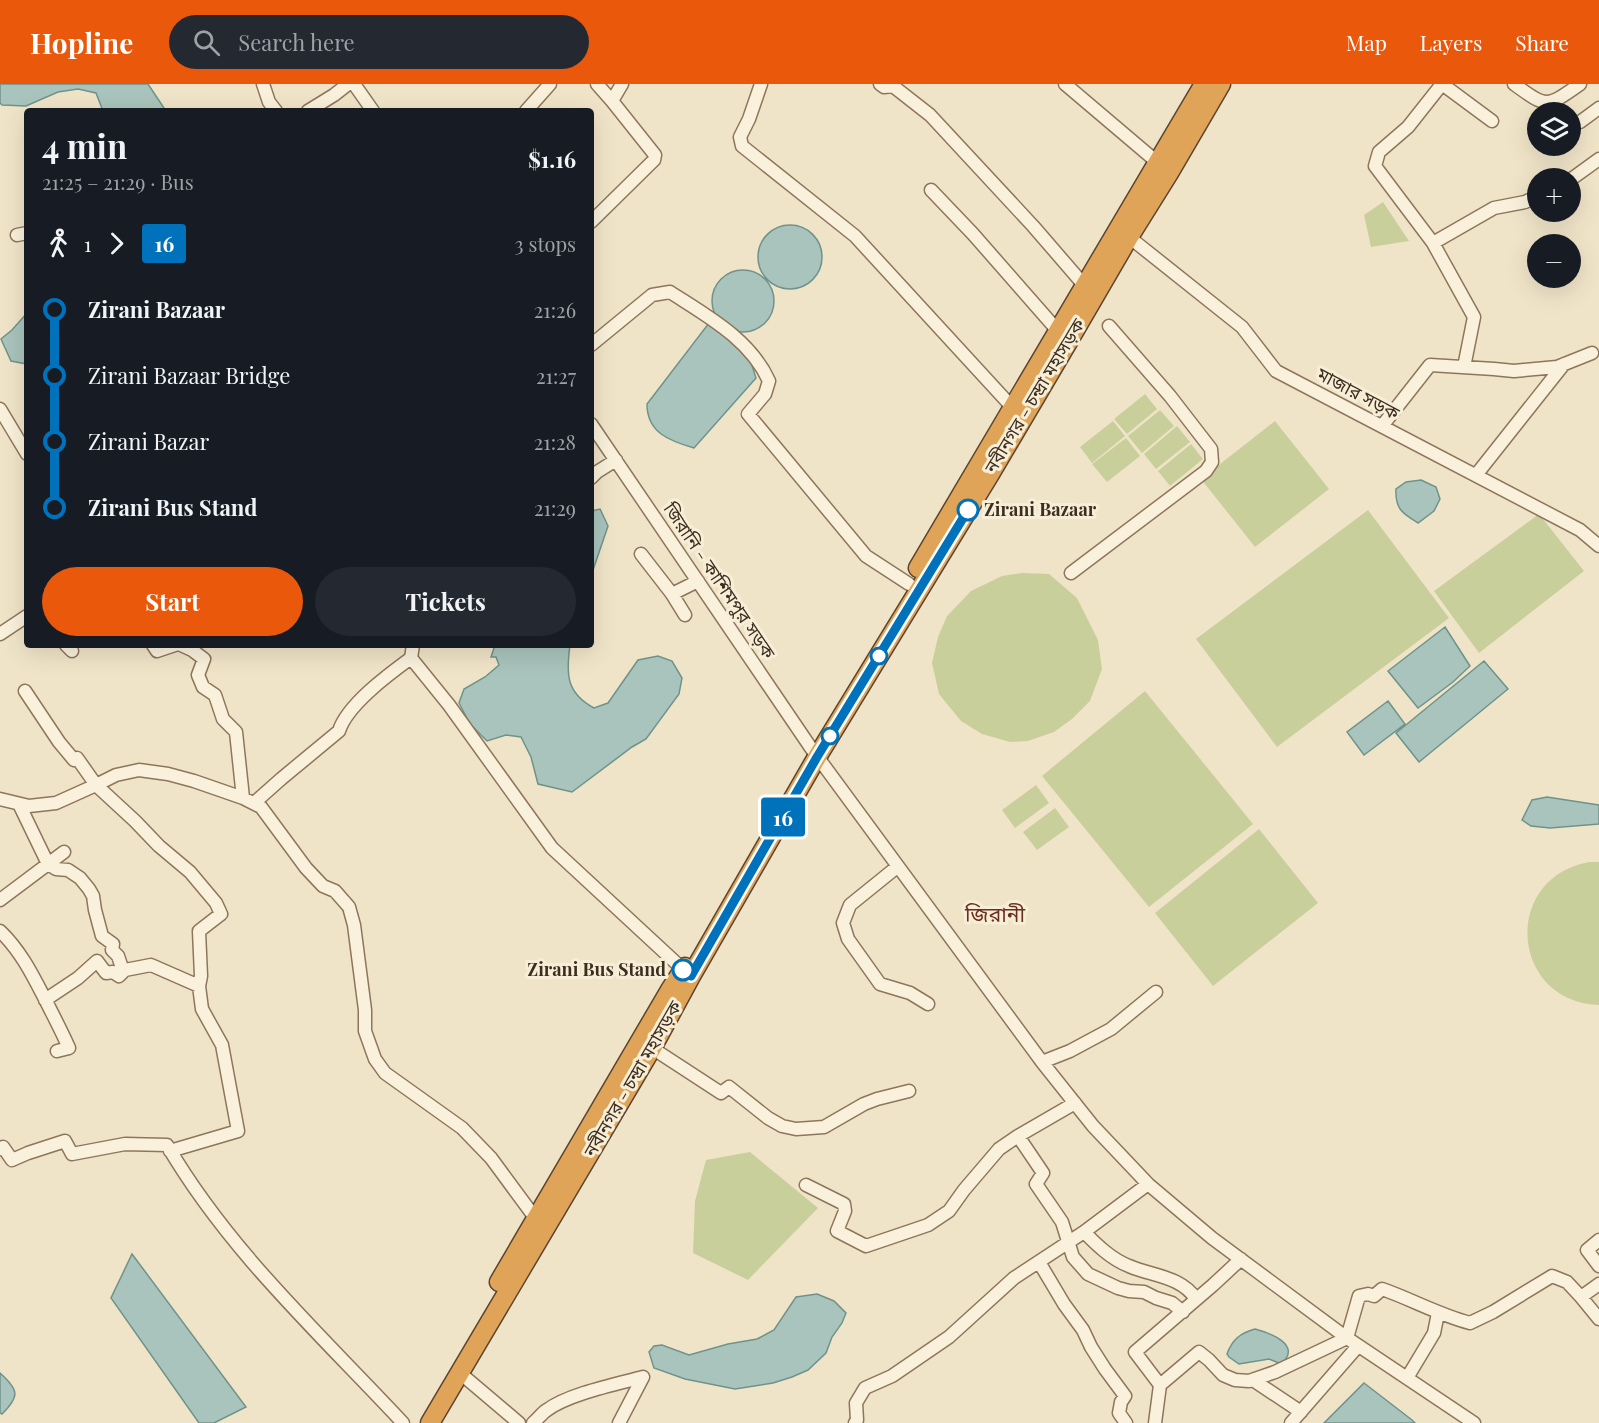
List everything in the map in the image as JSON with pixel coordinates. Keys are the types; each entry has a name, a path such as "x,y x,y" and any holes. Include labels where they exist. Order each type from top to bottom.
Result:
{"highway":[{"name":"নবীনগর - চন্দ্রা মহাসড়ক","path":"430,1423 652,1048 687,973 909,584 1204,84"},
{"name":"নবীনগর - চন্দ্রা মহাসড়ক","path":"814,753 990,474 1221,84"},
{"name":"নবীনগর - চন্দ্রা মহাসড়ক","path":"416,1423 670,990 687,973"}],"street":[{"path":"263,84 269,102 274,108"},
{"path":"313,108 348,84"},
{"path":"354,84 371,108"},
{"path":"528,108 550,84"},
{"path":"594,219 654,160 655,155 597,84"},
{"path":"612,101 622,84"},
{"path":"880,84 884,87 893,86 930,115 1084,285"},
{"path":"1065,84 1157,162"},
{"path":"1464,367 1474,317 1433,243 1375,166 1379,152 1408,127 1442,84 1492,121"},
{"path":"1514,84 1540,102 1548,103 1580,84"},
{"path":"758,86 749,119 740,137 742,146 855,236 1012,407"},
{"path":"1581,121 1599,108"},
{"path":"1581,172 1599,159"},
{"path":"931,190 1058,331"},
{"path":"1433,243 1494,208 1527,201"},
{"name":"মাজার সড়ক","path":"1129,237 1242,327 1276,371 1580,530 1599,546"},
{"path":"594,343 652,295 670,292 730,332 762,367 769,381 765,394 748,414 866,556 909,584"},
{"path":"1071,573 1206,471 1212,462 1211,449 1170,396 1109,326"},
{"path":"1382,426 1430,365 1514,371 1557,367 1592,353"},
{"path":"1476,475 1564,364"},
{"path":"0,409 24,449"},
{"name":"জিরানি - কাশিমপুর সড়ক","path":"594,428 814,753 1042,1062 1093,1126 1148,1184 1212,1238 1353,1342 1472,1422"},
{"path":"594,475 616,460"},
{"path":"641,554 685,615"},
{"path":"672,594 698,580"},
{"path":"0,634 24,618"},
{"path":"188,648 204,659 198,675 202,687 215,695 223,720 236,732 249,801"},
{"path":"249,801 281,779 339,732 341,724 352,707 412,651 552,848 687,973"},
{"path":"25,691 59,742 74,760 77,758 96,785 159,846 190,872 216,903 221,914 199,931 201,976 199,986 202,1009 222,1045 238,1131 170,1151"},
{"path":"0,799 29,806 56,802 116,775 139,770 194,781 261,807 306,868 323,886 335,891 349,907 354,925 365,1010 365,1031 375,1059 385,1073 462,1128 491,1158 536,1219"},
{"path":"19,804 48,864 76,875 92,892 102,936 113,944 112,950 118,956 123,971"},
{"path":"0,900 64,852"},
{"path":"897,867 850,905 843,923 848,939 879,984 910,993 928,1004"},
{"path":"0,931 16,947 69,1048 57,1051"},
{"path":"45,1000 78,978 97,961 106,973 112,972 119,976 125,970 151,965 199,986"},
{"path":"1042,1062 1070,1051 1111,1029 1156,992"},
{"path":"652,1048 721,1093 729,1087 768,1118 796,1129 824,1127 864,1104 909,1091"},
{"path":"806,1185 844,1204 845,1211 837,1231 866,1246 928,1225 949,1211 999,1149 1075,1103"},
{"path":"1018,1136 1043,1173 1036,1184 1062,1222 1073,1257 1088,1274 1118,1288 1144,1292 1172,1303 1182,1312"},
{"path":"1,1145 12,1160 65,1141 72,1154 125,1144 167,1145 184,1175 242,1250 339,1357 403,1423"},
{"path":"855,1423 857,1420 856,1403 866,1388 892,1376 949,1337 1014,1278 1084,1232 1148,1184"},
{"path":"1084,1232 1099,1247 1127,1266 1154,1273 1185,1286 1196,1299"},
{"path":"1599,1240 1587,1250 1599,1266"},
{"path":"1160,1385 1136,1352 1241,1259"},
{"path":"1039,1262 1105,1369 1125,1395 1119,1413 1126,1423"},
{"path":"1291,1423 1353,1342 1359,1296 1368,1294 1374,1296 1382,1289 1438,1313 1470,1323 1493,1312 1552,1276 1567,1282 1599,1319"},
{"path":"1581,1297 1599,1284"},
{"path":"1407,1378 1434,1333 1438,1313"},
{"path":"1155,1423 1160,1385 1199,1352 1223,1374 1235,1380 1249,1382 1353,1342"},
{"path":"460,1373 519,1423"},
{"path":"533,1423 548,1409 559,1403 643,1377 619,1423"},
{"path":"1253,1380 1301,1412"}],"green space":[{"path":"1383,202 1409,241 1371,247 1364,215"},
{"path":"1145,394 1157,409 1127,434 1114,419"},
{"path":"1160,410 1174,426 1142,453 1128,436"},
{"path":"1113,421 1125,436 1092,463 1080,447"},
{"path":"1275,421 1329,489 1255,547 1201,479"},
{"path":"1177,426 1190,442 1156,469 1144,454"},
{"path":"1126,438 1140,456 1107,482 1092,464"},
{"path":"1191,444 1203,459 1170,486 1158,471"},
{"path":"1368,510 1449,618 1277,747 1196,639"},
{"path":"1539,514 1584,571 1479,653 1434,591"},
{"path":"1022,573 1049,574 1077,598 1098,640 1102,669 1090,701 1072,719 1054,732 1028,741 1010,742 982,734 961,721 939,694 932,663 938,637 947,616 971,591 1002,576"},
{"path":"1145,691 1253,824 1149,907 1042,776"},
{"path":"1036,785 1049,803 1015,828 1002,810"},
{"path":"1055,808 1069,827 1037,850 1023,832"},
{"path":"1259,829 1318,903 1213,986 1155,913"},
{"path":"1589,862 1599,862 1599,1005 1569,999 1548,984 1534,963 1528,938 1530,913 1541,891 1561,873"},
{"path":"750,1152 818,1208 748,1280 693,1253 695,1201 706,1160"}],"water":[{"path":"0,84 148,84 164,108 102,108 96,93 78,89 58,92 26,106 0,103"},
{"path":"790,225 802,227 813,234 820,245 822,257 820,269 813,280 802,287 790,289 778,287 767,280 760,269 758,257 760,245 767,234 778,227"},
{"path":"743,270 765,279 774,301 765,323 743,332 721,323 712,301 721,279"},
{"path":"24,316 24,363 11,361 1,339"},
{"path":"709,323 750,359 756,378 694,448 669,439 656,429 648,414 647,404"},
{"path":"1421,480 1436,487 1440,499 1434,511 1418,523 1398,506 1396,489 1406,482"},
{"path":"600,509 608,526 594,567 594,510"},
{"path":"1445,627 1470,666 1418,708 1388,671"},
{"path":"494,648 570,648 568,674 570,682 578,696 594,708 608,703 638,660 658,656 672,661 682,678 679,694 646,739 572,792 538,784 531,757 521,737 506,735 487,741 470,724 459,703 464,689 485,677 499,665 496,657 491,657"},
{"path":"1484,661 1508,689 1419,762 1396,733"},
{"path":"1388,701 1405,724 1364,755 1347,732"},
{"path":"1547,797 1599,805 1599,824 1550,828 1531,826 1522,820 1532,800"},
{"path":"132,1254 246,1407 214,1423 199,1423 111,1298"},
{"path":"817,1294 834,1301 846,1313 826,1353 808,1370 773,1383 735,1389 685,1379 654,1368 649,1352 654,1346 662,1345 689,1355 757,1339 774,1330 796,1297"},
{"path":"1255,1329 1276,1337 1286,1346 1287,1357 1281,1364 1269,1359 1239,1364 1229,1357 1227,1354 1234,1341"},
{"path":"0,1373 11,1384 15,1393 12,1402 2,1414 0,1413"},
{"path":"1364,1383 1412,1420 1415,1423 1324,1423"}],"bus line":[{"name":"16","path":"683,970 691,976 817,757 968,510"}],"place":[{"name":"Zirani Bazaar","path":"968,510"},
{"name":"Zirani Bus Stand","path":"683,970"}],"district":[{"name":"জিরানী","path":"995,915"}]}
